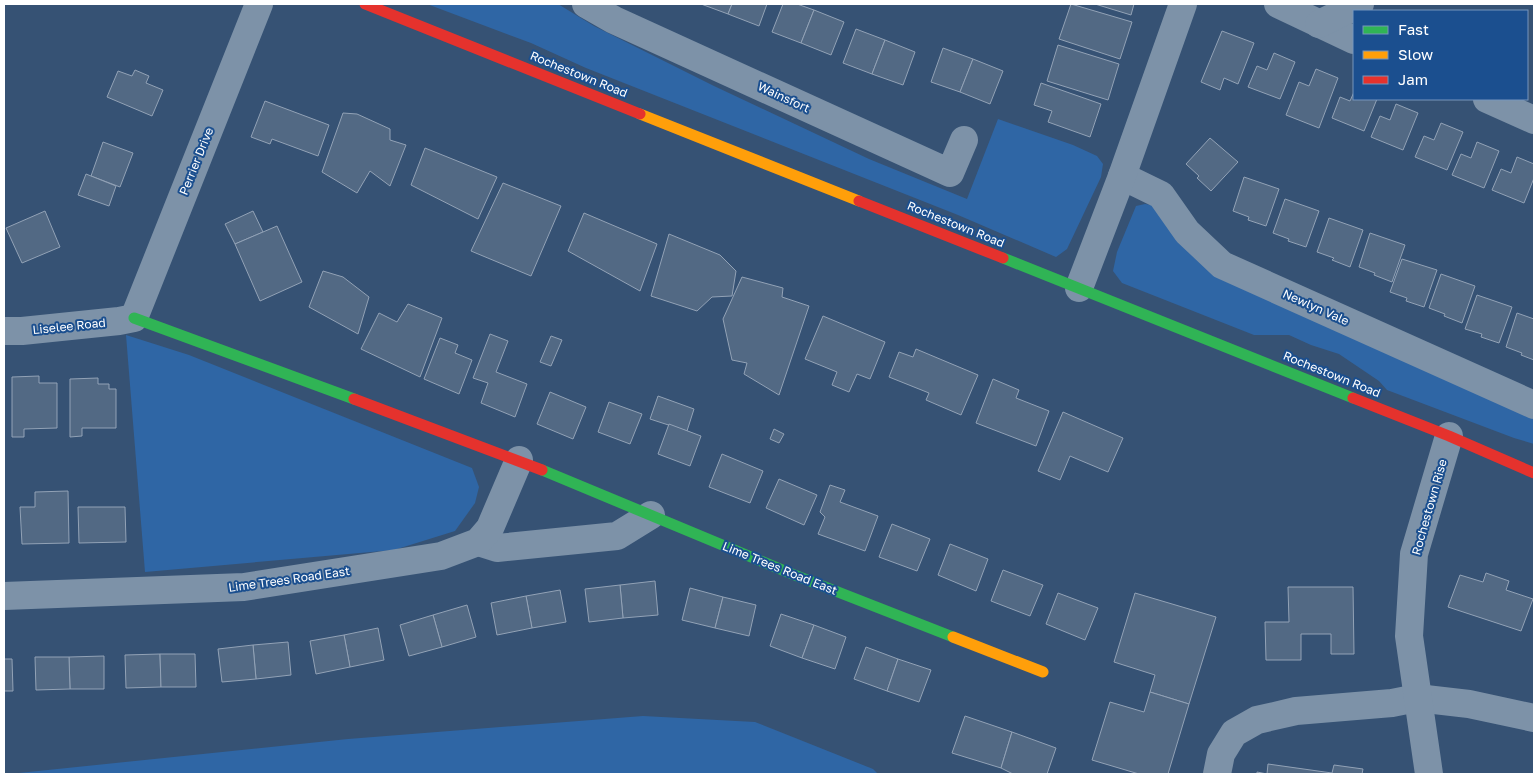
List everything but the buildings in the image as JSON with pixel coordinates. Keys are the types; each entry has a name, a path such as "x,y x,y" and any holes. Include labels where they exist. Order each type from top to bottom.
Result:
{"main road":[{"name":"Rochestown Road","path":"365,4 1449,436 1534,473"},
{"name":"Lime Trees Road East","path":"134,318 519,460 792,574 1043,672"}],"street":[{"name":"Perrier Drive","path":"134,318 259,4"},
{"name":"Wainsfort","path":"586,4 614,20 950,173 964,140"},
{"path":"1079,288 1122,176 1183,4"},
{"path":"1278,4 1353,40"},
{"path":"1319,24 1360,4"},
{"path":"1489,100 1534,120"},
{"name":"Newlyn Vale","path":"1122,176 1161,195 1187,232 1222,265 1534,405"},
{"name":"Liselee Road","path":"4,331 67,327 134,318"},
{"name":"Rochestown Rise","path":"1429,774 1409,636 1414,554 1449,436"},
{"path":"519,460 490,528 478,542 498,548 617,536 651,515"},
{"name":"Lime Trees Road East","path":"4,596 244,587 441,556 478,542"},
{"path":"1216,774 1221,754 1234,733 1257,720 1296,711 1392,704 1417,698 1469,704 1534,718"}],"shaded area":[{"path":"427,4 558,4 594,26 714,86 869,159 967,199 998,119 1073,145 1097,156 1103,164 1101,177 1067,249 1056,257 958,215 586,68 531,43"},
{"path":"1145,204 1158,206 1174,235 1534,412 1534,444 1387,390 1379,381 1339,354 1311,345 1289,335 1254,335 1122,283 1113,271 1117,252 1136,206"},
{"path":"126,335 189,355 472,468 479,487 475,503 455,531 394,550 145,572"},
{"path":"643,716 755,722 873,769 878,774 9,774 348,739"}],"traffic: fast":[{"path":"1003,258 1353,398"},
{"path":"134,318 354,399"},
{"path":"542,470 792,574 953,637"}],"traffic: slow":[{"path":"640,114 859,201"},
{"path":"953,637 1043,672"}],"traffic: jam":[{"path":"365,4 640,114"},
{"path":"859,201 1003,258"},
{"path":"1353,398 1449,436 1534,473"},
{"path":"354,399 542,470"}]}
